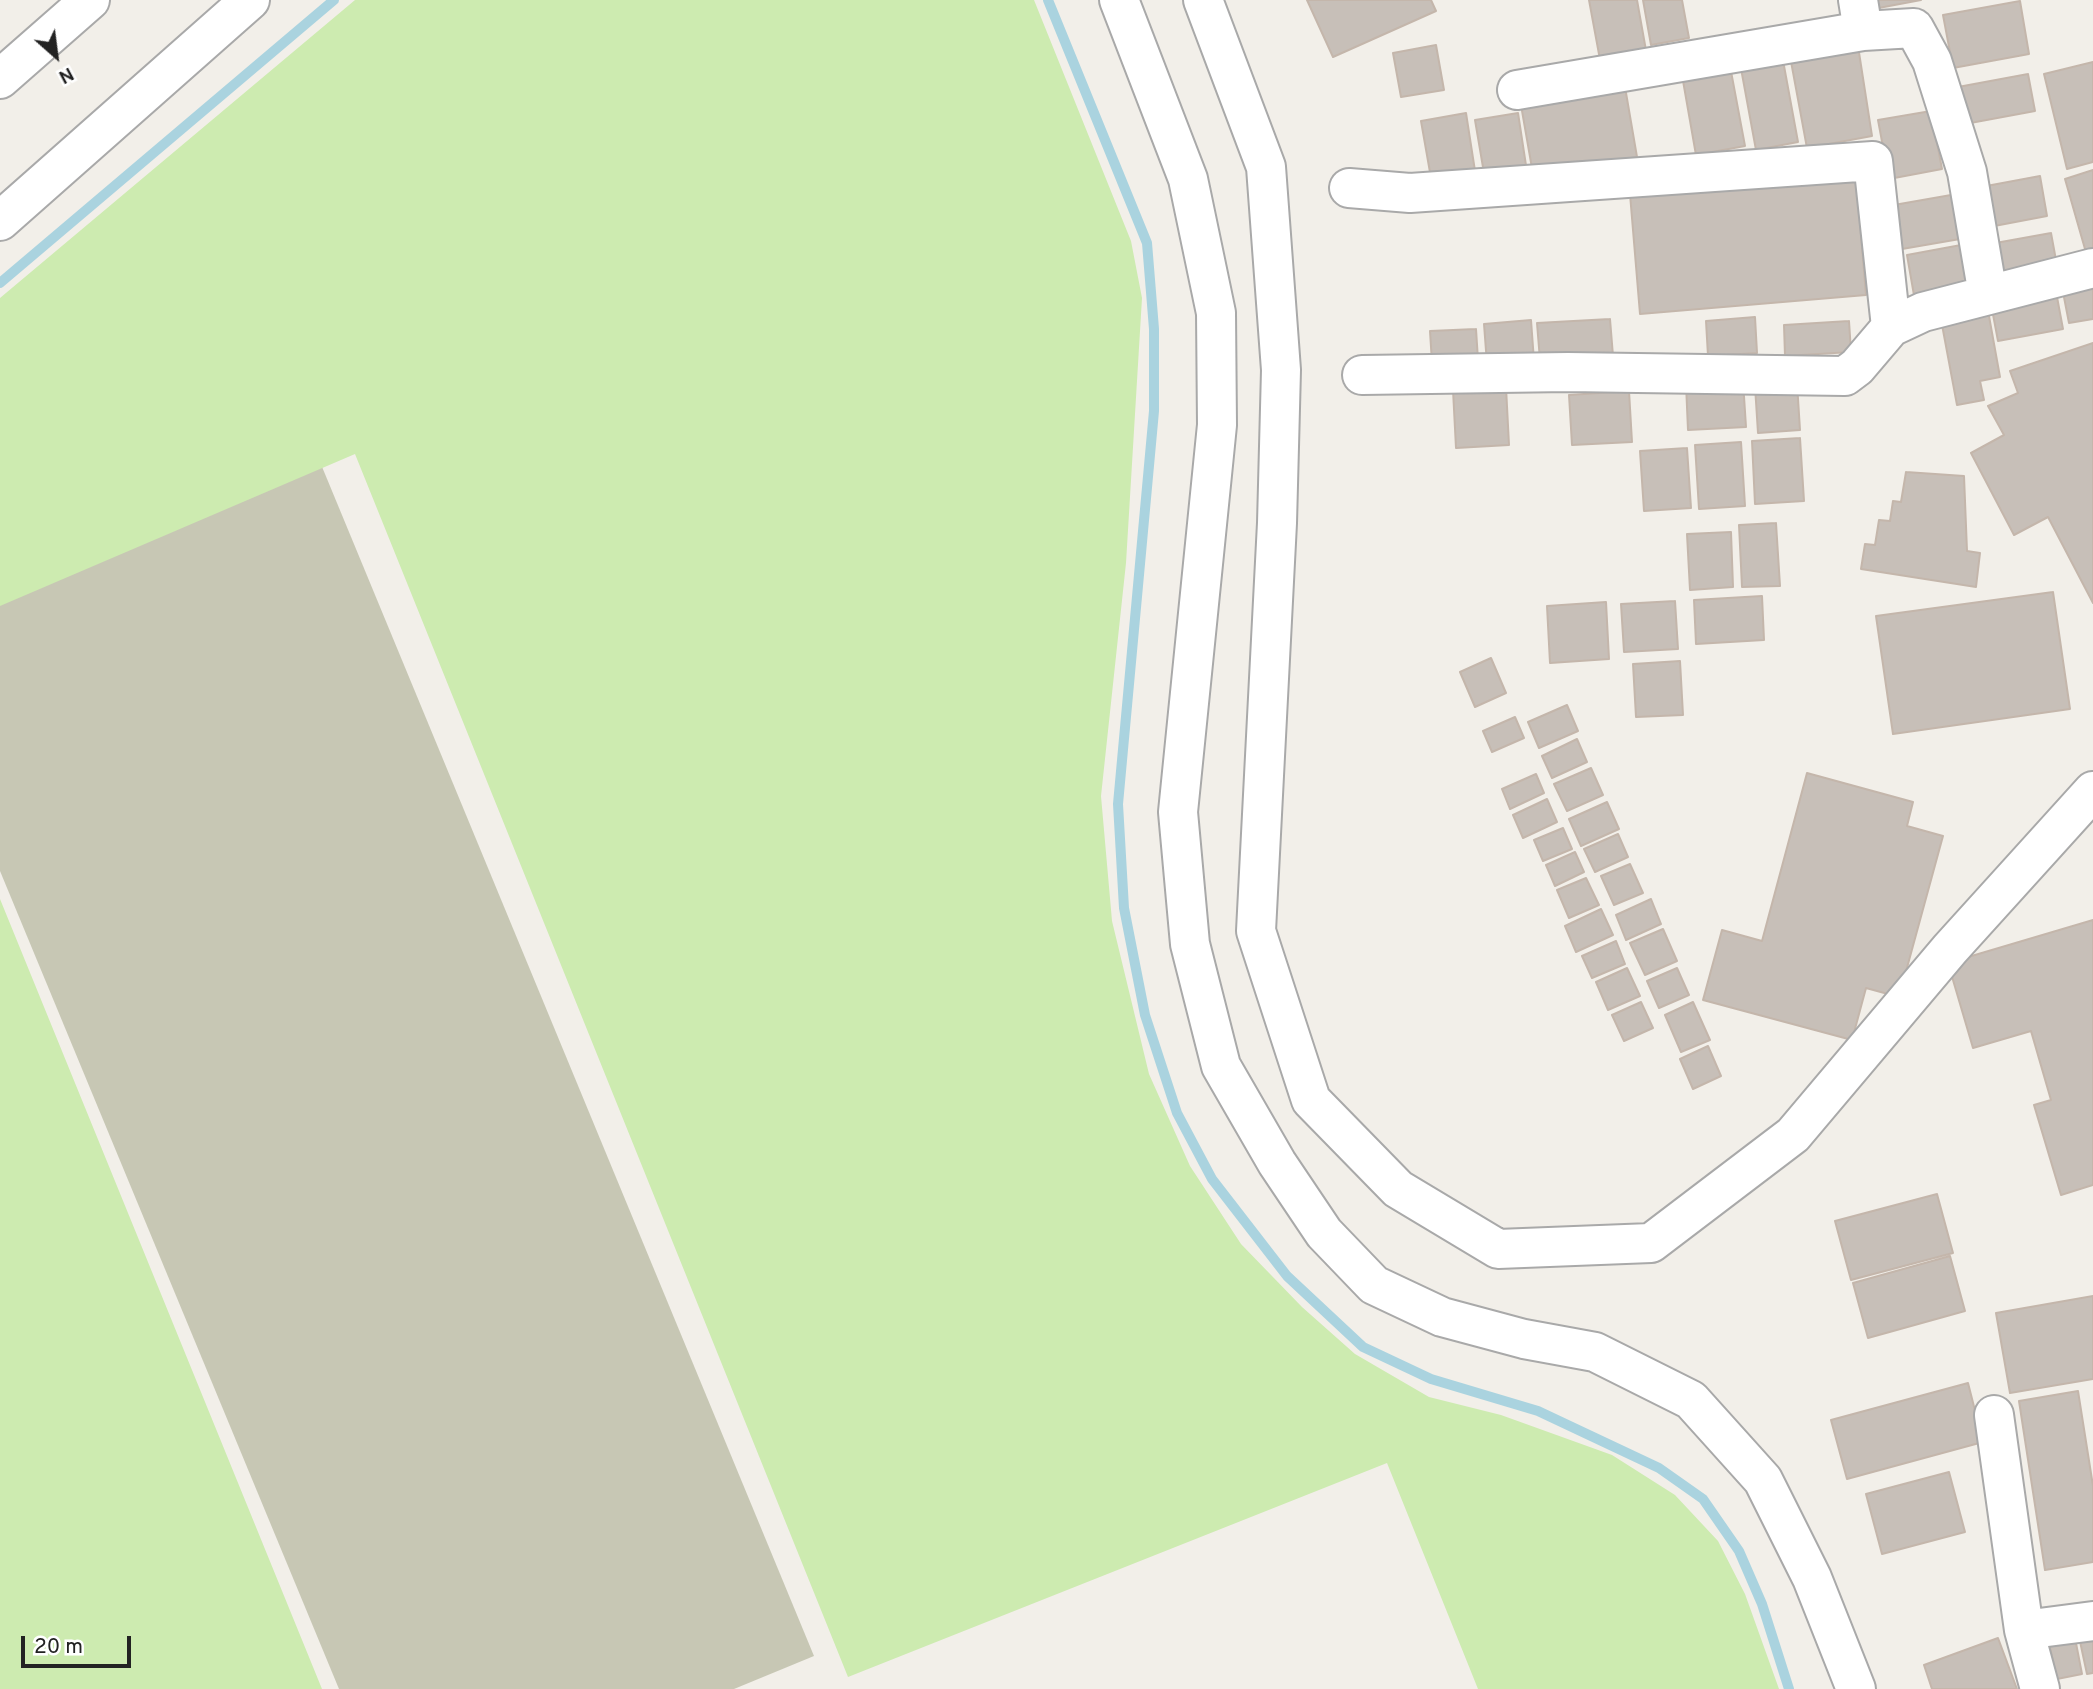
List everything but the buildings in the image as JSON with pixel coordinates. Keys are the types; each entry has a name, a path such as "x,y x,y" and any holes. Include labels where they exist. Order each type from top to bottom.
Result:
{"street":[{"path":"0,79 90,0"},
{"path":"0,221 250,0"},
{"path":"1119,0 1188,179 1216,313 1217,425 1178,812 1191,944 1221,1066 1277,1163 1324,1233 1374,1285 1442,1317 1524,1339 1595,1352 1691,1399 1763,1480 1812,1578 1856,1689"},
{"path":"1203,0 1266,167 1281,370 1277,523 1267,672 1256,931 1311,1100 1398,1189 1498,1249 1651,1243 1793,1135 1950,949 2093,791"},
{"path":"1517,90 1860,15 1914,28 1932,61 1967,172 1988,295"},
{"path":"1349,187 1410,193 1873,161 1891,327"},
{"path":"1362,375 1581,372 1845,376 1857,367 1891,327 1923,312 2093,268"},
{"path":"1994,1415 2024,1630 2040,1689"},
{"path":"2024,1630 2093,1621"}],"shaded area":[{"path":"313,445 814,1656 734,1689 339,1689 0,871 0,575"}],"green space":[{"path":"355,0 1034,0 1131,241 1142,298 1126,563 1101,796 1112,921 1149,1074 1190,1166 1241,1244 1302,1307 1355,1354 1429,1397 1501,1415 1612,1455 1675,1495 1718,1541 1745,1594 1779,1689 1478,1689 1387,1463 848,1677 355,454 0,606 0,298"},
{"path":"0,899 322,1689 0,1689"}],"waterway":[{"path":"0,283 334,0"},
{"path":"1048,0 1147,243 1154,329 1154,411 1118,804 1124,908 1145,1015 1177,1113 1212,1179 1287,1276 1363,1347 1431,1379 1538,1411 1659,1468 1703,1499 1739,1551 1762,1604 1789,1689"}]}
